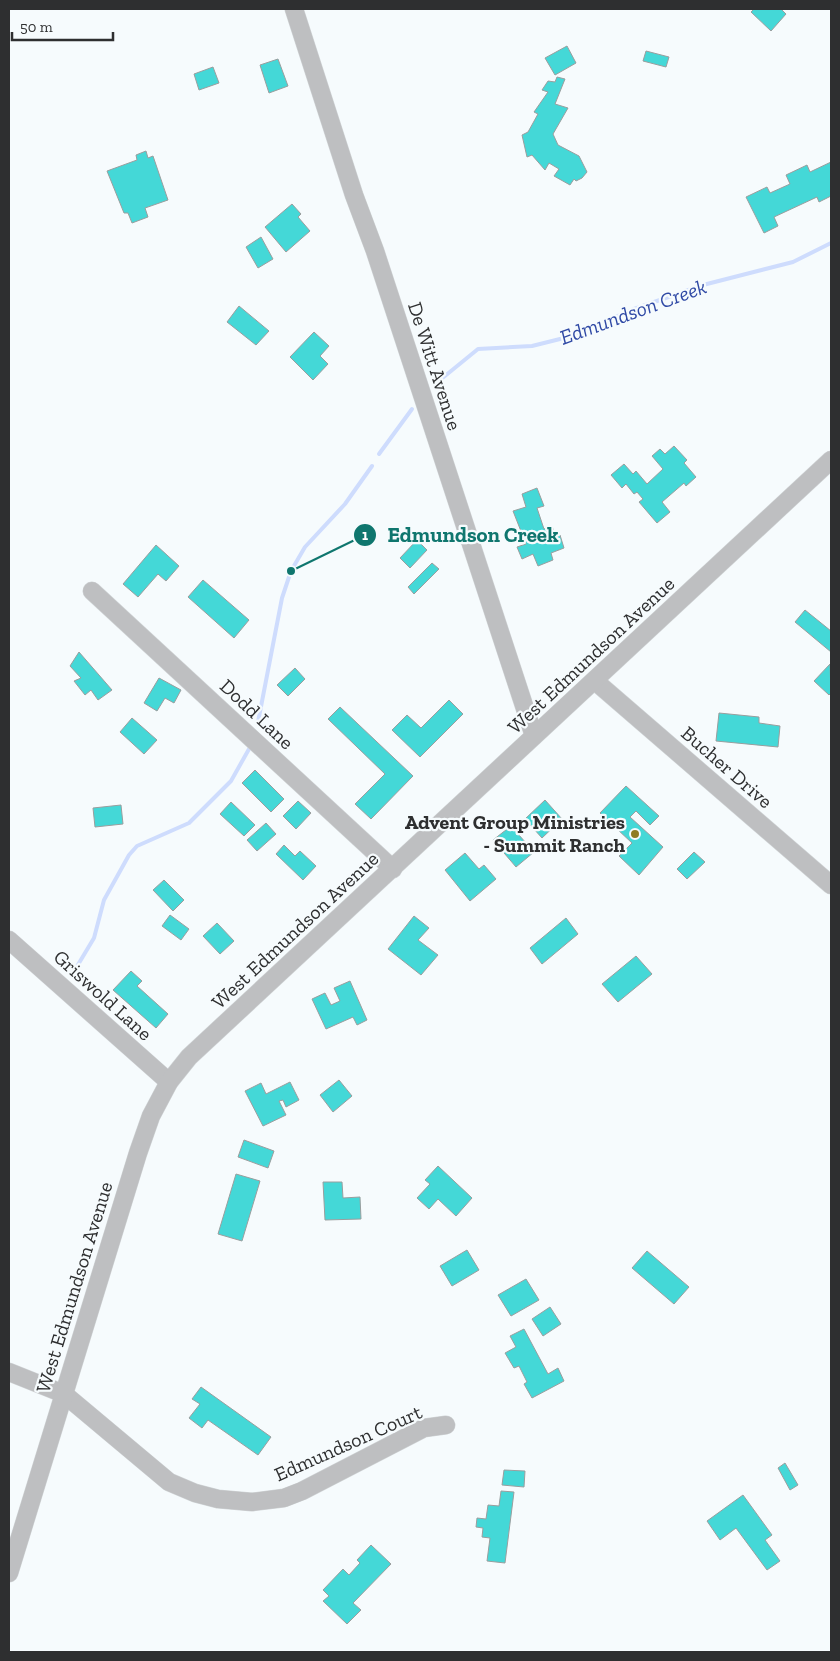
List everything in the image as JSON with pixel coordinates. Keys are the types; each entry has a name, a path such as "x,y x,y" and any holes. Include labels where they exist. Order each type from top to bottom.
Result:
{"street":[{"name":"De Witt Avenue","path":"294,9 534,736"},
{"name":"West Edmundson Avenue","path":"9,1573 144,1134 169,1082 189,1058 534,736 596,681 831,460"},
{"name":"Dodd Lane","path":"92,590 393,869"},
{"name":"Bucher Drive","path":"596,681 831,885"},
{"name":"Griswold Lane","path":"9,940 169,1082"},
{"name":"Edmundson Court","path":"9,1372 64,1394 170,1482 195,1493 218,1499 252,1502 284,1498 302,1491 424,1428 446,1425"}],"building":[{"path":"754,9 781,9 786,14 771,31 751,12"},
{"path":"567,46 576,63 555,75 545,58"},
{"path":"646,51 669,57 666,67 643,61"},
{"path":"278,59 288,86 269,93 260,65"},
{"path":"213,67 219,83 199,90 194,74"},
{"path":"557,77 565,79 555,104 568,108 553,134 558,145 579,156 587,172 582,178 576,181 574,179 570,185 554,176 559,169 549,163 545,170 532,155 527,157 522,135 528,132 538,114 534,112 548,92 542,90 548,81 555,82"},
{"path":"146,151 148,158 153,156 168,200 145,208 148,217 132,223 128,213 124,213 107,171 137,160 136,155"},
{"path":"831,162 831,196 819,202 817,197 774,217 778,226 764,233 746,197 767,187 770,193 790,184 786,175 807,165 810,172"},
{"path":"292,204 301,214 298,217 310,231 286,252 265,227"},
{"path":"261,237 273,259 258,268 246,247"},
{"path":"239,306 269,331 256,345 227,322"},
{"path":"314,332 329,346 320,356 328,364 313,380 290,357"},
{"path":"674,446 687,460 684,463 696,477 686,486 684,483 662,502 670,512 657,523 639,502 643,499 637,492 634,494 626,484 622,488 611,475 624,464 633,474 636,471 647,484 663,469 652,456 660,449 665,454"},
{"path":"537,488 544,506 537,508 544,529 552,526 556,537 560,535 564,548 551,553 553,560 538,566 533,554 522,559 517,547 526,544 513,511 526,507 522,494"},
{"path":"417,540 427,550 410,568 400,558"},
{"path":"156,545 179,566 166,581 158,574 138,597 123,584"},
{"path":"432,563 439,569 414,594 408,587"},
{"path":"203,580 249,620 234,638 188,597"},
{"path":"805,610 831,631 831,652 795,622"},
{"path":"79,652 112,690 98,700 91,690 85,695 74,681 81,678 70,666"},
{"path":"830,664 831,693 829,695 814,681"},
{"path":"295,668 305,679 288,696 277,685"},
{"path":"159,678 181,690 174,703 165,698 157,711 144,703"},
{"path":"449,700 463,714 420,757 392,730 407,715 421,728"},
{"path":"340,707 413,776 371,819 355,804 385,774 328,719"},
{"path":"719,713 759,717 759,723 780,726 778,747 716,741"},
{"path":"132,718 157,740 144,754 120,732"},
{"path":"255,770 284,799 271,812 242,783"},
{"name":"Advent Group Ministries - Summit Ranch","path":"626,786 659,816 650,825 636,811 630,817 663,847 639,875 619,856 632,843 600,813"},
{"path":"545,800 562,819 542,838 525,819"},
{"path":"298,801 311,813 296,829 283,816"},
{"path":"231,802 255,825 244,836 220,814"},
{"path":"121,805 123,824 95,827 93,808"},
{"path":"266,823 276,834 257,851 247,840"},
{"path":"511,826 534,852 516,867 493,840"},
{"path":"284,845 295,856 300,851 316,866 303,880 276,854"},
{"path":"694,852 705,862 687,879 677,869"},
{"path":"465,853 479,869 484,865 496,879 470,901 445,870"},
{"path":"164,880 184,900 173,911 153,890"},
{"path":"170,915 189,929 181,940 162,926"},
{"path":"414,916 429,928 418,940 438,955 421,975 388,949"},
{"path":"566,918 578,934 542,964 530,948"},
{"path":"217,923 234,941 220,954 203,936"},
{"path":"636,956 652,974 618,1002 602,984"},
{"path":"131,971 142,981 137,986 168,1014 156,1028 113,990"},
{"path":"350,981 367,1020 357,1025 353,1017 326,1029 312,999 325,993 331,1005 340,1001 334,988"},
{"path":"339,1080 352,1096 333,1112 320,1095"},
{"path":"290,1082 299,1100 286,1107 283,1100 279,1101 286,1115 263,1126 245,1091 261,1083 266,1094"},
{"path":"244,1140 274,1151 268,1168 238,1157"},
{"path":"438,1166 472,1198 456,1216 438,1199 429,1209 417,1198 430,1184 425,1180"},
{"path":"236,1174 260,1181 242,1241 218,1234"},
{"path":"323,1182 342,1182 343,1198 360,1197 361,1219 325,1220"},
{"path":"467,1250 479,1270 452,1286 440,1266"},
{"path":"647,1251 689,1287 674,1304 632,1268"},
{"path":"526,1279 539,1300 511,1316 498,1295"},
{"path":"550,1307 561,1324 543,1336 532,1319"},
{"path":"524,1329 548,1374 558,1368 564,1381 532,1398 524,1384 527,1382 519,1366 514,1368 505,1353 516,1347 510,1336"},
{"path":"201,1387 271,1437 258,1455 208,1420 202,1428 189,1418 200,1404 192,1399"},
{"path":"785,1463 798,1485 790,1490 778,1468"},
{"path":"504,1470 525,1471 524,1487 502,1485"},
{"path":"501,1491 514,1492 505,1563 487,1561 490,1538 482,1537 483,1528 476,1527 477,1518 486,1519 488,1505 499,1506"},
{"path":"743,1495 772,1535 765,1540 780,1561 767,1570 736,1528 720,1540 707,1521"},
{"path":"371,1545 391,1564 353,1603 361,1610 347,1624 323,1601 329,1596 323,1590 343,1569 349,1575 360,1563 357,1560"}],"waterway":[{"name":"Edmundson Creek","path":"440,380 478,349 532,346 568,337 634,309 703,285 793,262 831,243"},
{"name":"Edmundson Creek","path":"379,454 412,409"},
{"name":"Edmundson Creek","path":"258,722 282,598 291,571 305,547 345,504 372,466"},
{"name":"Edmundson Creek","path":"73,973 94,938 104,900 129,855 137,846 189,823 231,781 249,749"}],"place":[{"name":"Edmundson Creek","path":"291,571"},
{"name":"Advent Group Ministries - Summit Ranch","path":"635,834"}]}
